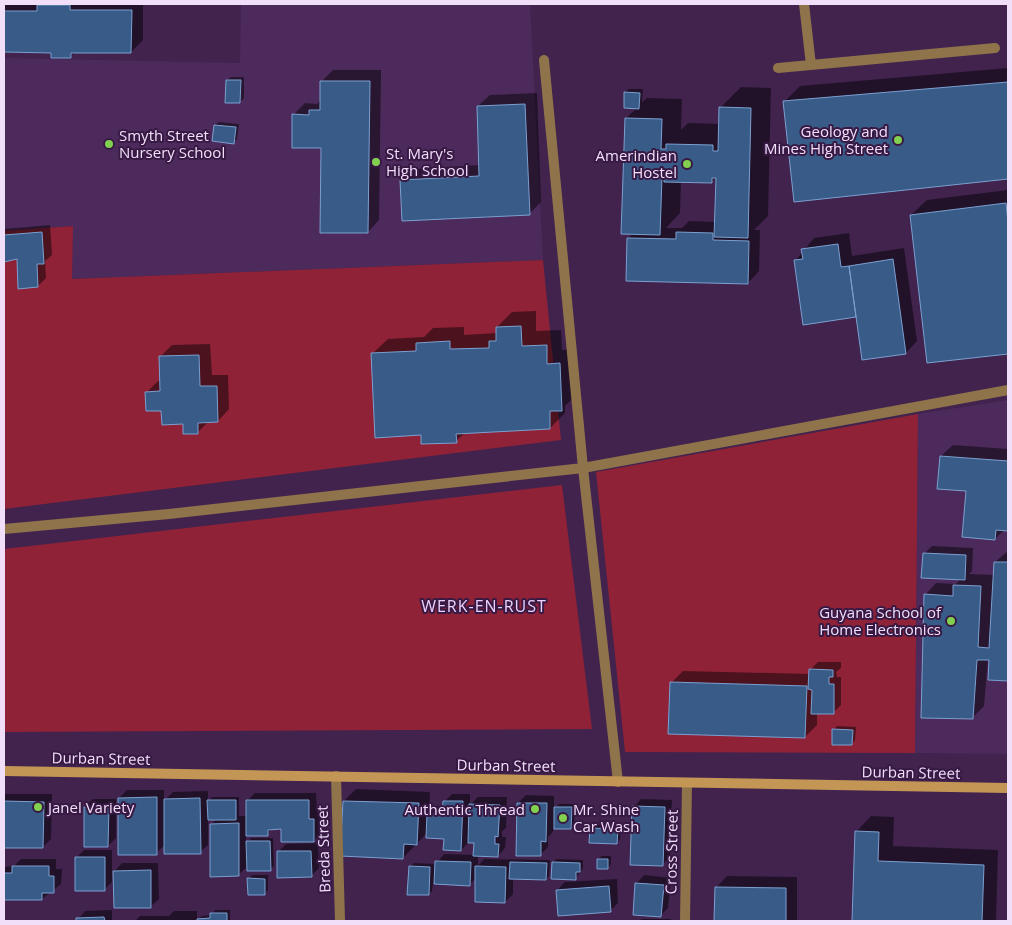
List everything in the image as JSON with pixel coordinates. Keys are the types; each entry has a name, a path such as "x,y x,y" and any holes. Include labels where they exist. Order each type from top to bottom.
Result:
{"street":[{"path":"804,6 811,65"},
{"path":"778,68 995,48"},
{"path":"544,60 583,468 618,782"},
{"path":"4,529 169,514 583,468 1008,390"},
{"name":"Durban Street","path":"4,771 1008,788"},
{"name":"Breda Street","path":"336,776 340,921"},
{"name":"Cross Street","path":"685,921 687,783"}],"shaded area":[{"name":"St. Mary's High School","path":"241,4 530,4 543,260 71,279 73,226 4,231 4,58 240,63"},
{"path":"73,226 72,279 543,260 561,440 4,509 4,231"},
{"path":"1008,400 1008,754 915,753 918,414"},
{"path":"918,414 915,753 625,752 596,472"},
{"path":"562,485 592,729 4,732 4,549"}],"building":[{"path":"37,5 70,5 70,10 132,10 131,53 71,53 71,58 51,58 51,53 4,52 4,11 37,11"},
{"path":"226,80 241,80 240,103 225,103"},
{"path":"320,81 370,81 368,233 320,233 321,148 292,148 292,114 309,115 309,110 320,110"},
{"name":"Geology and Mines High Street","path":"1008,82 1008,179 794,202 783,101"},
{"path":"624,92 640,93 639,109 624,108"},
{"path":"525,104 530,215 402,221 400,180 479,176 477,106"},
{"name":"Amerindian Hostel","path":"719,107 751,108 748,238 714,237 716,178 712,178 712,183 664,182 664,177 662,177 660,235 621,234 625,118 662,119 661,149 666,149 666,144 713,145 713,151 718,151"},
{"path":"214,125 236,127 234,144 212,141"},
{"path":"1006,203 1008,222 1008,354 927,363 910,215"},
{"path":"42,232 44,264 37,264 38,287 18,289 17,259 4,262 4,235"},
{"path":"676,232 713,233 713,240 749,241 748,284 626,281 627,238 676,239"},
{"path":"838,244 841,267 849,266 856,317 803,325 794,260 803,259 801,249"},
{"path":"893,259 906,354 862,360 849,266"},
{"path":"521,326 522,346 547,345 547,364 560,363 562,411 550,411 550,429 456,434 457,443 421,444 421,435 375,438 371,353 416,351 416,343 450,341 450,349 489,348 489,341 496,341 496,327"},
{"path":"199,355 200,386 217,386 218,422 198,423 198,434 183,434 183,424 162,425 161,411 146,411 145,392 160,391 159,356"},
{"path":"940,456 1008,461 1008,531 996,530 995,540 962,537 966,491 937,489"},
{"path":"923,553 966,555 965,580 921,578"},
{"name":"Guyana School of Home Electronics","path":"994,562 1008,562 1008,681 988,680 989,660 977,660 973,719 921,718 924,594 953,596 953,585 981,586 978,647 989,648"},
{"path":"809,669 833,670 833,677 829,677 829,684 834,684 834,714 811,714 812,690 808,689"},
{"path":"670,682 807,686 805,738 668,734"},
{"path":"832,729 853,730 852,745 832,745"},
{"path":"157,797 157,855 118,855 118,798"},
{"path":"200,798 201,854 164,854 164,799"},
{"path":"207,800 236,800 236,820 208,820"},
{"path":"246,800 309,800 309,819 314,819 314,842 281,842 281,829 268,830 268,836 246,836"},
{"path":"4,801 44,802 43,848 4,848"},
{"path":"343,801 419,803 417,845 404,844 403,859 340,856"},
{"path":"443,801 463,801 461,851 443,850 444,839 426,838 427,813 442,814"},
{"path":"517,803 547,803 546,842 541,841 541,856 516,856"},
{"path":"469,804 500,805 498,837 495,836 495,844 499,844 498,857 473,856 474,843 468,843"},
{"path":"109,806 108,847 84,847 84,807"},
{"path":"632,806 665,807 663,866 630,865"},
{"name":"Mr. Shine Car Wash","path":"554,807 572,807 571,829 554,829"},
{"path":"239,823 239,876 210,877 210,824"},
{"path":"590,828 618,829 617,844 589,843"},
{"path":"855,831 879,832 878,861 984,865 982,921 852,921"},
{"path":"246,841 270,841 271,871 247,871"},
{"path":"277,851 311,851 312,877 277,878"},
{"path":"75,857 105,857 105,891 75,891"},
{"path":"597,859 608,859 608,869 597,869"},
{"path":"435,861 471,862 470,886 434,884"},
{"path":"510,862 547,863 546,880 509,879"},
{"path":"552,862 580,863 580,872 576,872 576,880 551,879"},
{"path":"12,866 49,866 49,876 54,876 54,893 42,893 42,900 4,900 4,873 12,873"},
{"path":"409,866 430,867 429,895 407,895"},
{"path":"475,866 506,867 505,903 475,902"},
{"path":"151,870 151,908 114,908 113,871"},
{"path":"247,878 265,879 265,895 248,895"},
{"path":"635,883 664,885 661,917 633,915"},
{"path":"609,886 611,912 558,916 556,890"},
{"path":"715,887 786,888 786,921 714,921"},
{"path":"210,913 227,913 227,921 197,921 197,919 210,918"},
{"path":"104,917 105,921 76,921 76,918"}],"place":[{"name":"Geology and Mines High Street","path":"898,140"},
{"name":"Smyth Street Nursery School","path":"109,144"},
{"name":"St. Mary's High School","path":"376,162"},
{"name":"Amerindian Hostel","path":"687,164"},
{"name":"Guyana School of Home Electronics","path":"951,621"},
{"name":"Janel Variety","path":"38,807"},
{"name":"Authentic Thread","path":"535,809"},
{"name":"Mr. Shine Car Wash","path":"563,818"}],"district":[{"name":"WERK-EN-RUST","path":"484,606"}]}
